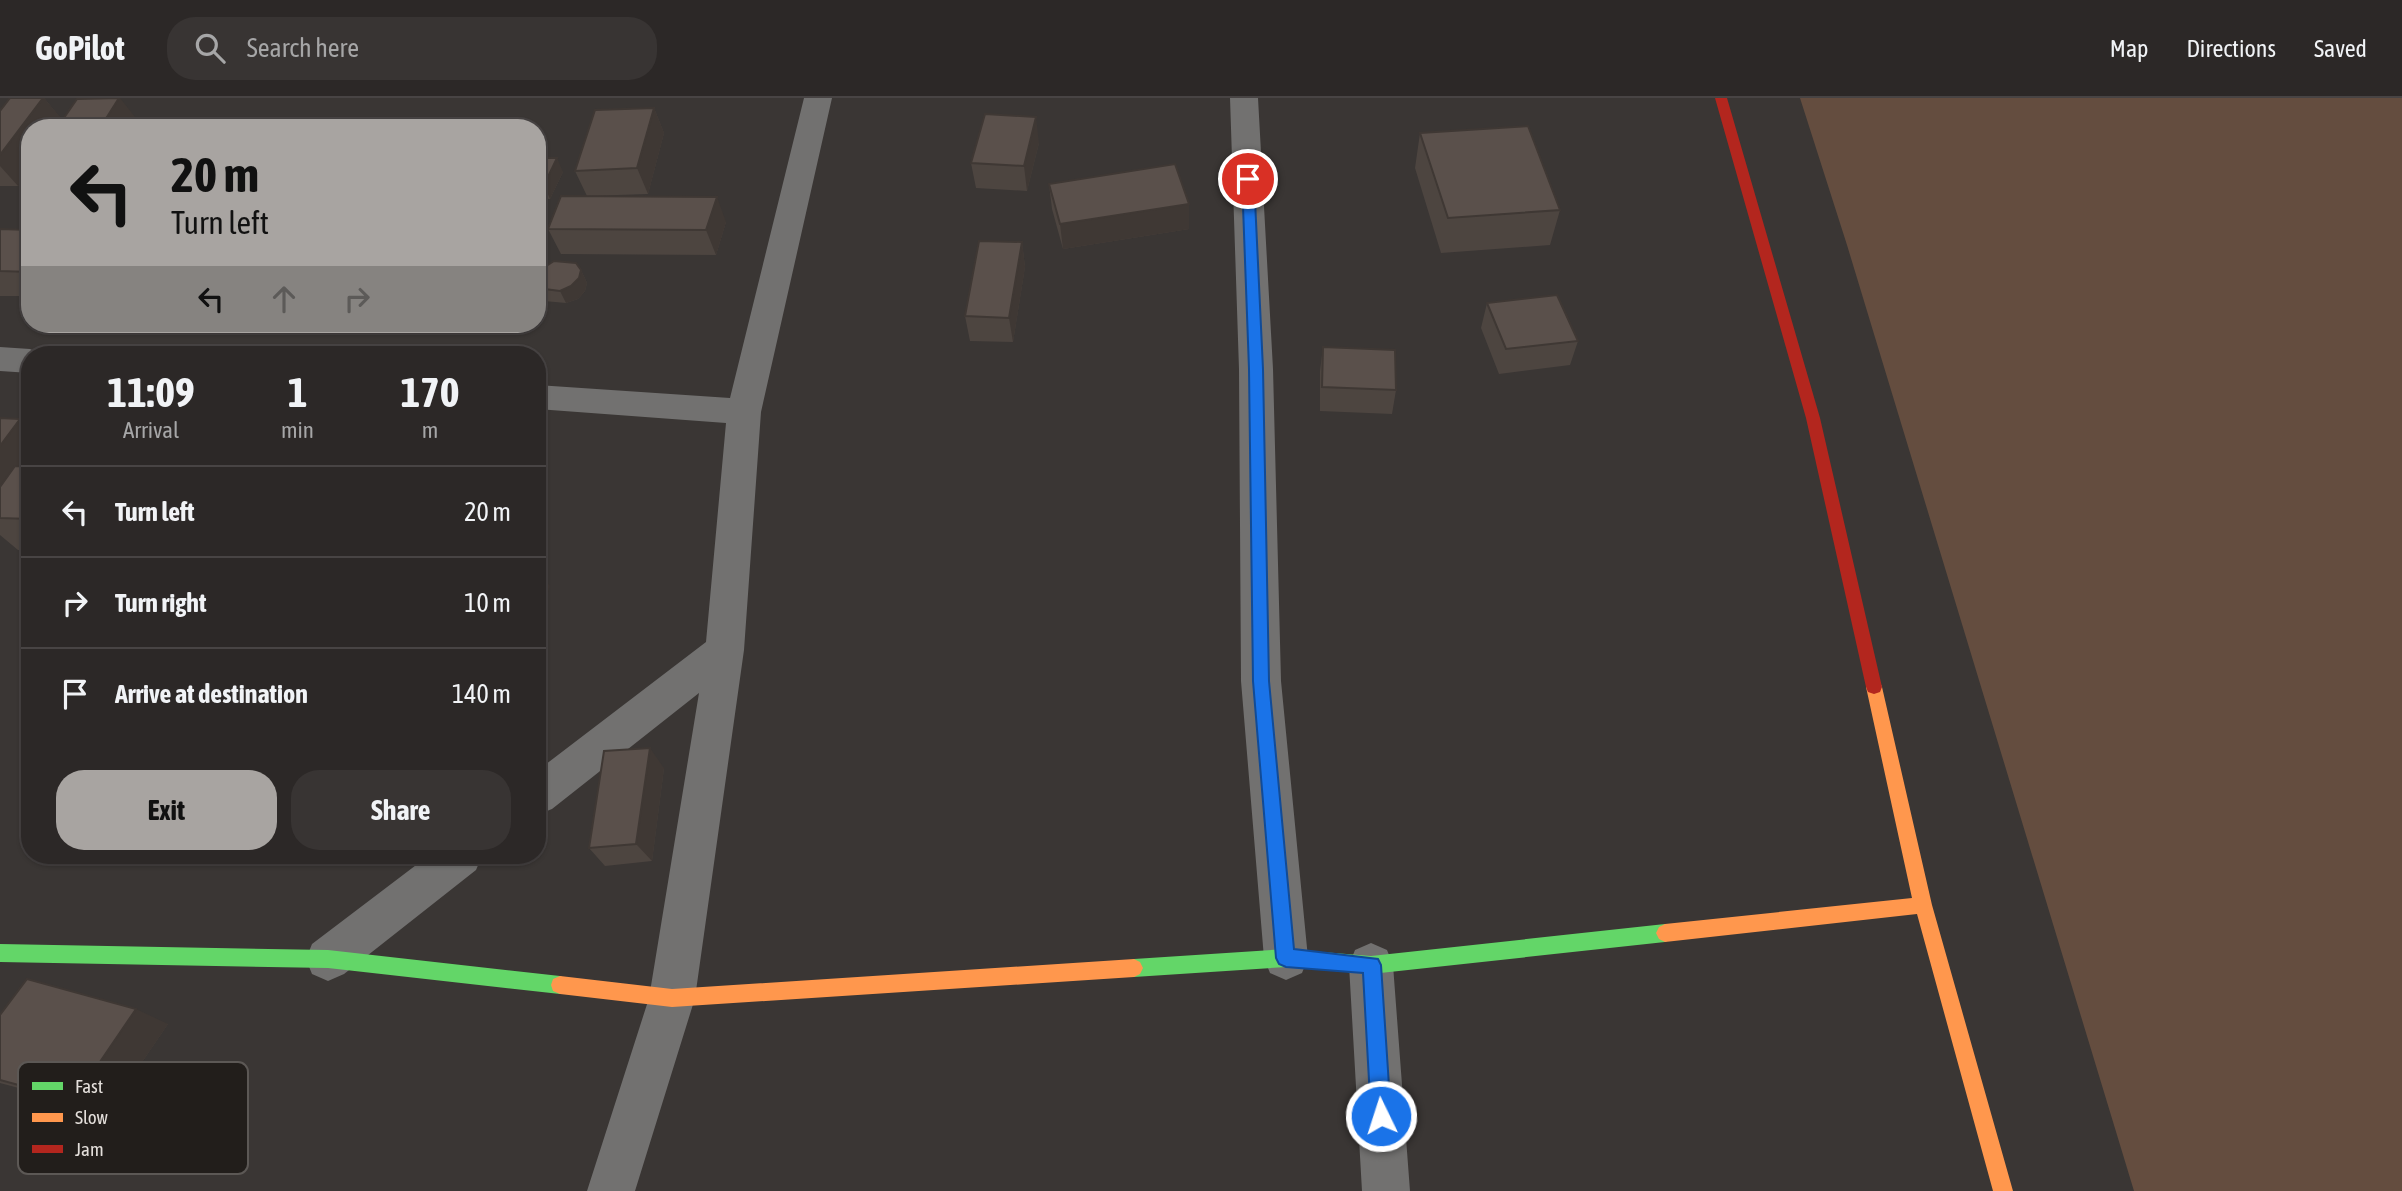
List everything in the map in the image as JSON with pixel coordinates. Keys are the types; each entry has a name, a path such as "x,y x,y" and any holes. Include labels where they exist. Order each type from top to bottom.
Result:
{"street":[{"path":"611,1191 672,998 726,650 744,412 818,98"},
{"path":"1244,98 1256,369 1261,681 1286,958"},
{"path":"1721,98 1813,418 1923,905 2003,1191"},
{"path":"0,359 21,360"},
{"path":"546,398 744,412"},
{"path":"546,789 726,650"},
{"path":"328,959 451,864"},
{"path":"0,953 328,959 672,998 1286,958 1371,965 1923,905"},
{"path":"1371,965 1386,1191"}],"shaded area":[{"path":"1800,98 2402,98 2402,1191 2134,1191"}],"building":[{"path":"10,98 43,98 27,119 21,119 21,127 0,155 0,111"},
{"path":"119,98 106,119 63,119 77,99"},
{"path":"654,108 637,168 575,171 595,110"},
{"path":"985,114 1036,117 1024,166 971,163"},
{"path":"1528,126 1560,210 1448,218 1420,133"},
{"path":"546,158 557,158 546,181"},
{"path":"1175,164 1189,204 1060,224 1049,184"},
{"path":"561,196 717,197 706,230 548,229"},
{"path":"0,229 21,230 21,272 0,271"},
{"path":"979,241 1022,242 1009,318 965,316"},
{"path":"554,261 576,263 581,270 579,278 571,286 560,291 546,289 546,266"},
{"path":"1557,295 1578,341 1506,349 1487,303"},
{"path":"1323,347 1395,350 1396,390 1322,387"},
{"path":"0,418 20,419 0,446"},
{"path":"15,466 21,466 21,519 0,518 0,487"},
{"path":"650,748 636,844 589,848 604,751"},
{"path":"27,979 136,1009 100,1062 18,1062 18,1085 0,1080 0,1015"}],"traffic: fast":[{"path":"1134,968 1286,958 1371,965 1665,933"},
{"path":"0,953 328,959 560,985"}],"traffic: slow":[{"path":"1874,687 1923,905 2003,1191"},
{"path":"1665,933 1923,905"},
{"path":"560,985 672,998 1134,968"}],"traffic: jam":[{"path":"1721,98 1813,418 1874,687"}],"route":[{"path":"1248,179 1256,369 1261,681 1286,958 1371,965 1381,1116"}]}
